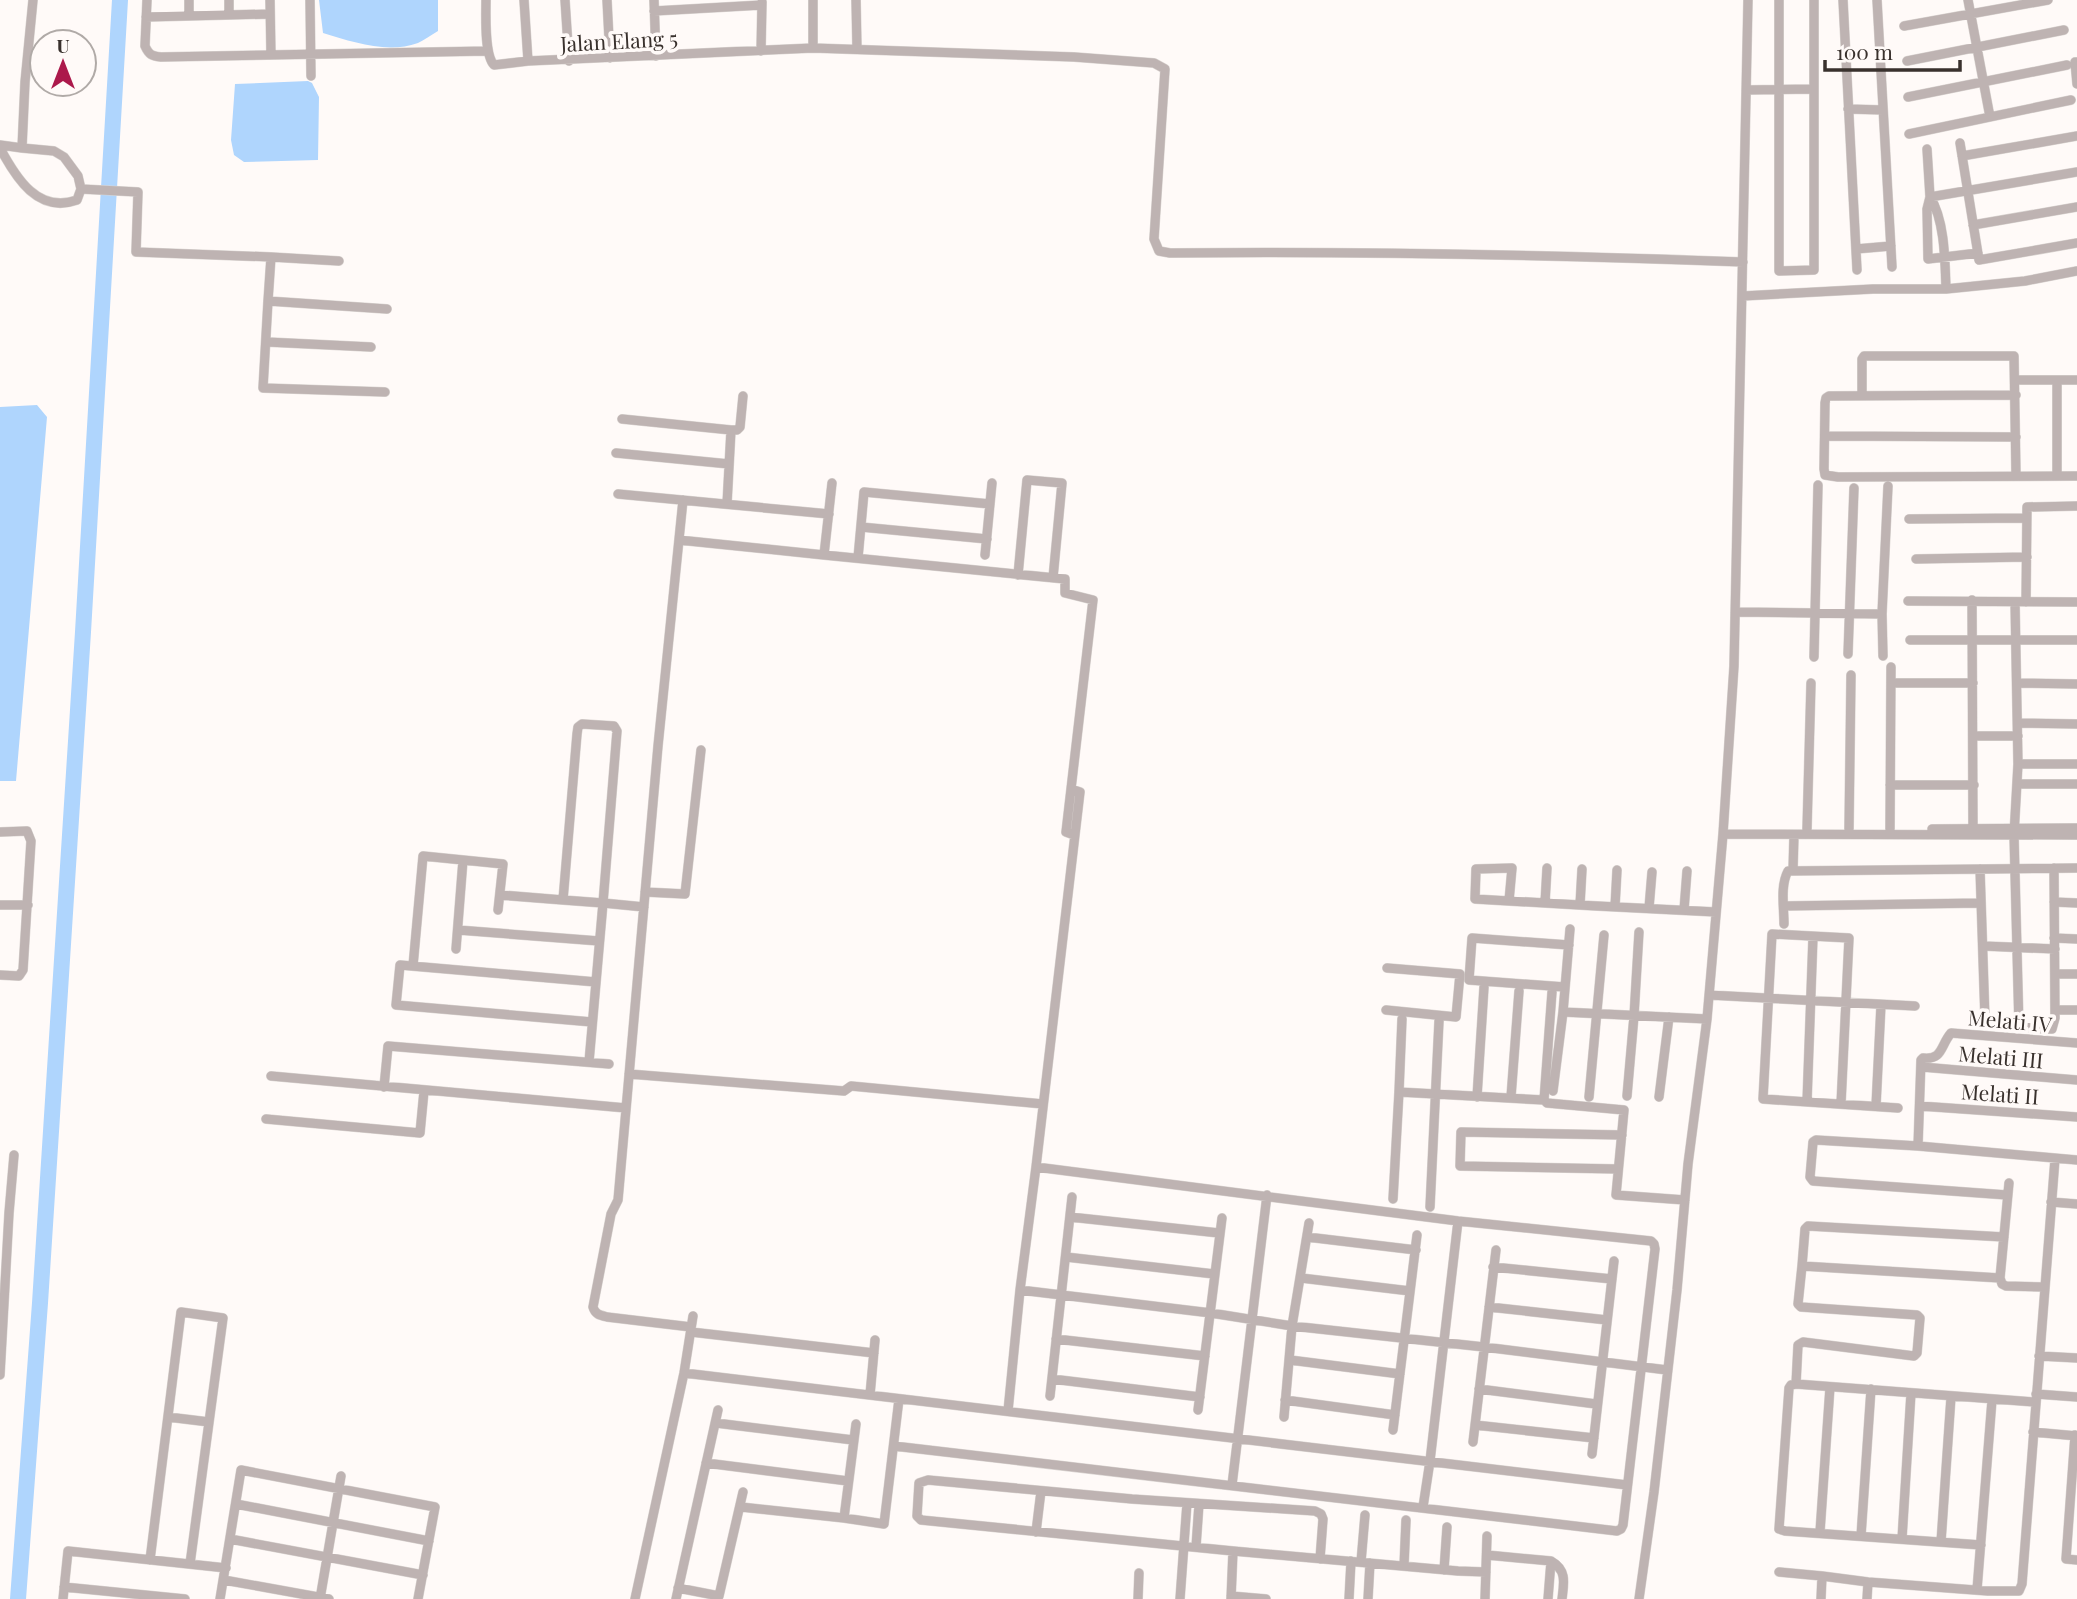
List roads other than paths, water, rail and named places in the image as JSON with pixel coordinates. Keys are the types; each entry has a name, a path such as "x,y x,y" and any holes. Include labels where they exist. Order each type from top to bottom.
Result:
{"street":[{"path":"22,148 33,0"},
{"path":"147,0 145,46 152,56 488,51 486,0"},
{"path":"189,16 190,0"},
{"path":"229,0 229,15"},
{"path":"270,0 271,55"},
{"path":"310,0 311,76"},
{"path":"524,0 528,61"},
{"path":"565,0 569,61"},
{"path":"607,0 610,58"},
{"path":"654,0 656,56"},
{"path":"813,0 813,48"},
{"path":"856,0 857,49"},
{"path":"1639,1599 1654,1492 1707,1019 1723,832 1734,666 1748,0"},
{"path":"1779,0 1779,271 1814,270 1814,0"},
{"path":"1843,0 1857,270"},
{"path":"1877,0 1892,267"},
{"path":"1968,0 1990,117"},
{"path":"1903,26 2048,0"},
{"path":"654,11 762,2 761,51"},
{"path":"146,17 270,14"},
{"path":"1907,61 2064,30"},
{"name":"Jalan Elang 5","path":"488,51 489,60 494,65 528,61 813,48 1074,57 1154,63 1165,69 1154,239 1159,251 1572,255 1743,262"},
{"path":"1908,97 2075,62 2077,84"},
{"path":"1746,90 1814,89"},
{"path":"1909,134 2071,100"},
{"path":"1848,109 1883,110"},
{"path":"1962,156 2077,136"},
{"path":"1960,143 1979,260 2077,243"},
{"path":"0,146 54,151 64,157 73,168 81,189 76,200 64,205 47,203 19,178 0,146"},
{"path":"1927,149 1930,197 1927,209 1928,259 1978,253"},
{"path":"1930,197 2077,172"},
{"path":"81,189 138,192 136,252 339,261"},
{"path":"1930,197 1936,207 1946,289"},
{"path":"1973,225 2077,207"},
{"path":"1856,248 1891,246"},
{"path":"271,257 263,388 385,393"},
{"path":"1743,296 1873,289 1946,289 2025,281 2077,271"},
{"path":"268,301 387,309"},
{"path":"267,342 371,347"},
{"path":"1862,396 1864,356 2014,356 2016,476"},
{"path":"2016,380 2077,380"},
{"path":"2057,380 2057,476"},
{"path":"2016,395 1829,396 1826,398 1825,475 2077,476"},
{"path":"622,419 737,430 740,427 744,396"},
{"path":"727,504 731,430"},
{"path":"1825,436 2016,437"},
{"path":"616,453 729,464"},
{"path":"1018,575 1027,480 1062,483 1053,578"},
{"path":"824,555 832,483"},
{"path":"985,555 992,483"},
{"path":"1814,657 1818,485"},
{"path":"1883,656 1882,614 1888,486"},
{"path":"1848,654 1854,488"},
{"path":"858,558 864,492 990,504"},
{"path":"618,494 829,514"},
{"path":"683,500 657,746 618,1200 611,1214 593,1299 594,1312 607,1317 874,1353"},
{"path":"2019,1027 2014,832 2018,784 2015,640 2027,558 2027,507 2077,506"},
{"path":"1909,519 2026,518"},
{"path":"860,527 987,539"},
{"path":"679,540 1065,579 1065,593 1094,600 1071,789 1080,792 1008,1411"},
{"path":"1916,559 2027,558"},
{"path":"1972,600 1973,828"},
{"path":"1908,601 2077,602"},
{"path":"1735,612 1882,614"},
{"path":"1910,640 2077,640"},
{"path":"1890,829 1891,667"},
{"path":"1849,829 1851,676"},
{"path":"1891,682 1973,684"},
{"path":"1807,829 1811,683"},
{"path":"2017,684 2077,684"},
{"path":"2018,723 2077,724"},
{"path":"563,900 578,727 585,724 611,725 616,727 617,731 589,1062"},
{"path":"1974,736 2018,736"},
{"path":"645,892 685,894 701,750"},
{"path":"2018,764 2077,764"},
{"path":"2018,784 2077,784"},
{"path":"1889,785 1974,785"},
{"path":"1723,832 1973,828 2077,835"},
{"path":"1755,832 1794,835 2014,832 2077,828"},
{"path":"0,832 23,830 29,834 31,841 23,971 19,976 0,975"},
{"path":"1793,870 1794,835"},
{"path":"413,966 423,856 503,864 498,910"},
{"path":"456,949 463,860"},
{"path":"1509,901 1512,868 1476,869 1475,899 1509,901 1615,907 1716,912"},
{"path":"1545,903 1547,868"},
{"path":"1980,869 1984,1019 1996,1025 2052,1028 2055,1025 2054,868"},
{"path":"1784,924 1786,874 1793,870 2077,868"},
{"path":"1580,905 1582,869"},
{"path":"1615,907 1618,870"},
{"path":"1684,910 1687,871"},
{"path":"1649,908 1652,872"},
{"path":"499,895 644,907"},
{"path":"2054,902 2077,903"},
{"path":"1784,906 1980,903"},
{"path":"0,905 28,905"},
{"path":"1553,1091 1570,929"},
{"path":"458,930 599,941"},
{"path":"1627,1096 1639,932"},
{"path":"1841,1104 1849,938 1772,934 1763,1098 1807,1102 1898,1108"},
{"path":"1589,1097 1604,935"},
{"path":"1807,1102 1813,937"},
{"path":"1386,1010 1456,1017 1472,938 1569,945"},
{"path":"2054,938 2077,939"},
{"path":"1983,946 2054,949"},
{"path":"592,1022 396,1005 400,965 596,982"},
{"path":"1387,968 1565,987"},
{"path":"2055,974 2077,974"},
{"path":"1477,1097 1484,987"},
{"path":"1511,1097 1519,991"},
{"path":"1544,1100 1552,992"},
{"path":"1709,995 1915,1006"},
{"path":"1876,1106 1881,1005"},
{"path":"2055,1010 2077,1010"},
{"path":"1563,1012 1707,1019"},
{"path":"1659,1097 1669,1017"},
{"path":"1393,1199 1402,1019"},
{"path":"1430,1207 1439,1021"},
{"name":"Melati IV","path":"1922,1068 1923,1058 1934,1058 1938,1055 1951,1034 2077,1043"},
{"path":"384,1087 388,1046 609,1064"},
{"path":"1918,1146 1922,1068"},
{"name":"Melati III","path":"1922,1068 2077,1080"},
{"path":"629,1074 844,1091 851,1086 1043,1104"},
{"path":"271,1076 626,1108"},
{"path":"266,1119 420,1133 424,1091"},
{"path":"1399,1092 1511,1097 1624,1110 1616,1195 1685,1200"},
{"name":"Melati II","path":"1920,1105 2077,1117"},
{"path":"1618,1169 1460,1166 1461,1132 1622,1135"},
{"path":"2007,1195 1810,1180 1813,1142 1816,1140 1918,1146 2077,1160"},
{"path":"0,1375 4,1213 14,1155"},
{"path":"1779,1572 1978,1590 1988,1595 2019,1591 2022,1584 2055,1158"},
{"path":"894,1446 1617,1531 1621,1529 1655,1249 1651,1241 1458,1221 1036,1167"},
{"path":"0,1172 12,1173"},
{"path":"2009,1183 2000,1278 2002,1284 2044,1287"},
{"path":"1232,1485 1267,1195"},
{"path":"1050,1396 1072,1197"},
{"path":"2051,1202 2077,1204"},
{"path":"1070,1217 1219,1233"},
{"path":"1198,1410 1222,1218"},
{"path":"1423,1507 1458,1221"},
{"path":"1284,1417 1292,1326 1309,1223"},
{"path":"1796,1384 1798,1345 1803,1342 1914,1356 1917,1353 1920,1318 1917,1315 1801,1307 1798,1304 1805,1228 1808,1226 2004,1237"},
{"path":"1393,1430 1417,1236"},
{"path":"1307,1237 1416,1250"},
{"path":"1473,1442 1496,1250"},
{"path":"1066,1257 1214,1274"},
{"path":"1592,1454 1614,1261"},
{"path":"1802,1265 2000,1278"},
{"path":"1493,1267 1612,1279"},
{"path":"1301,1278 1410,1291"},
{"path":"1020,1290 1211,1313 1292,1326 1667,1370"},
{"path":"1489,1307 1607,1320"},
{"path":"150,1560 181,1312 223,1318 190,1564"},
{"path":"635,1599 684,1373 692,1316"},
{"path":"1056,1339 1205,1356"},
{"path":"870,1395 875,1340"},
{"path":"2039,1356 2077,1358"},
{"path":"1290,1360 1400,1374"},
{"path":"684,1373 1627,1485"},
{"path":"1052,1379 1200,1397"},
{"path":"1981,1545 1779,1529 1789,1388 1796,1384 1992,1400 2077,1397"},
{"path":"1820,1532 1830,1387"},
{"path":"1479,1389 1596,1404"},
{"path":"1861,1536 1871,1389"},
{"path":"1902,1539 1911,1393"},
{"path":"1941,1542 1951,1397"},
{"path":"741,1507 844,1518 884,1529 900,1399"},
{"path":"1284,1400 1395,1415"},
{"path":"1978,1590 1992,1400"},
{"path":"676,1599 718,1410"},
{"path":"168,1417 209,1422"},
{"path":"716,1423 853,1440"},
{"path":"844,1518 856,1424"},
{"path":"1475,1425 1594,1438"},
{"path":"2033,1433 2076,1436 2073,1520 2066,1559 2077,1560"},
{"path":"706,1463 848,1481"},
{"path":"220,1599 241,1470 435,1507 418,1599"},
{"path":"224,1580 323,1598 341,1476"},
{"path":"1320,1559 1323,1519 1321,1514 1315,1511 1199,1504 928,1480 919,1483 917,1516 921,1520 1233,1551 1320,1559 1361,1562 1444,1570 1486,1572"},
{"path":"1036,1532 1041,1491"},
{"path":"678,1588 719,1596 744,1492"},
{"path":"1180,1599 1187,1503"},
{"path":"236,1504 429,1541"},
{"path":"1196,1547 1199,1504"},
{"path":"1349,1599 1361,1562 1366,1515"},
{"path":"1404,1566 1406,1520"},
{"path":"1444,1570 1447,1527"},
{"path":"1485,1599 1487,1536"},
{"path":"230,1539 423,1575"},
{"path":"63,1599 68,1551 226,1568"},
{"path":"1233,1551 1231,1597 1266,1599"},
{"path":"1487,1555 1556,1563 1564,1579 1562,1599"},
{"path":"1548,1599 1551,1561"},
{"path":"1361,1562 1368,1599"},
{"path":"1138,1599 1139,1573"},
{"path":"1821,1599 1822,1576"},
{"path":"1867,1599 1868,1582"},
{"path":"64,1587 185,1599"}],"water":[{"path":"319,0 438,0 438,31 418,43 406,46 382,47 358,43 323,33"},
{"path":"312,83 319,97 318,160 244,162 234,155 231,140 235,84"},
{"path":"37,405 47,417 16,781 0,781 0,407"}],"waterway":[{"path":"18,1599 83,632 120,0"}]}
